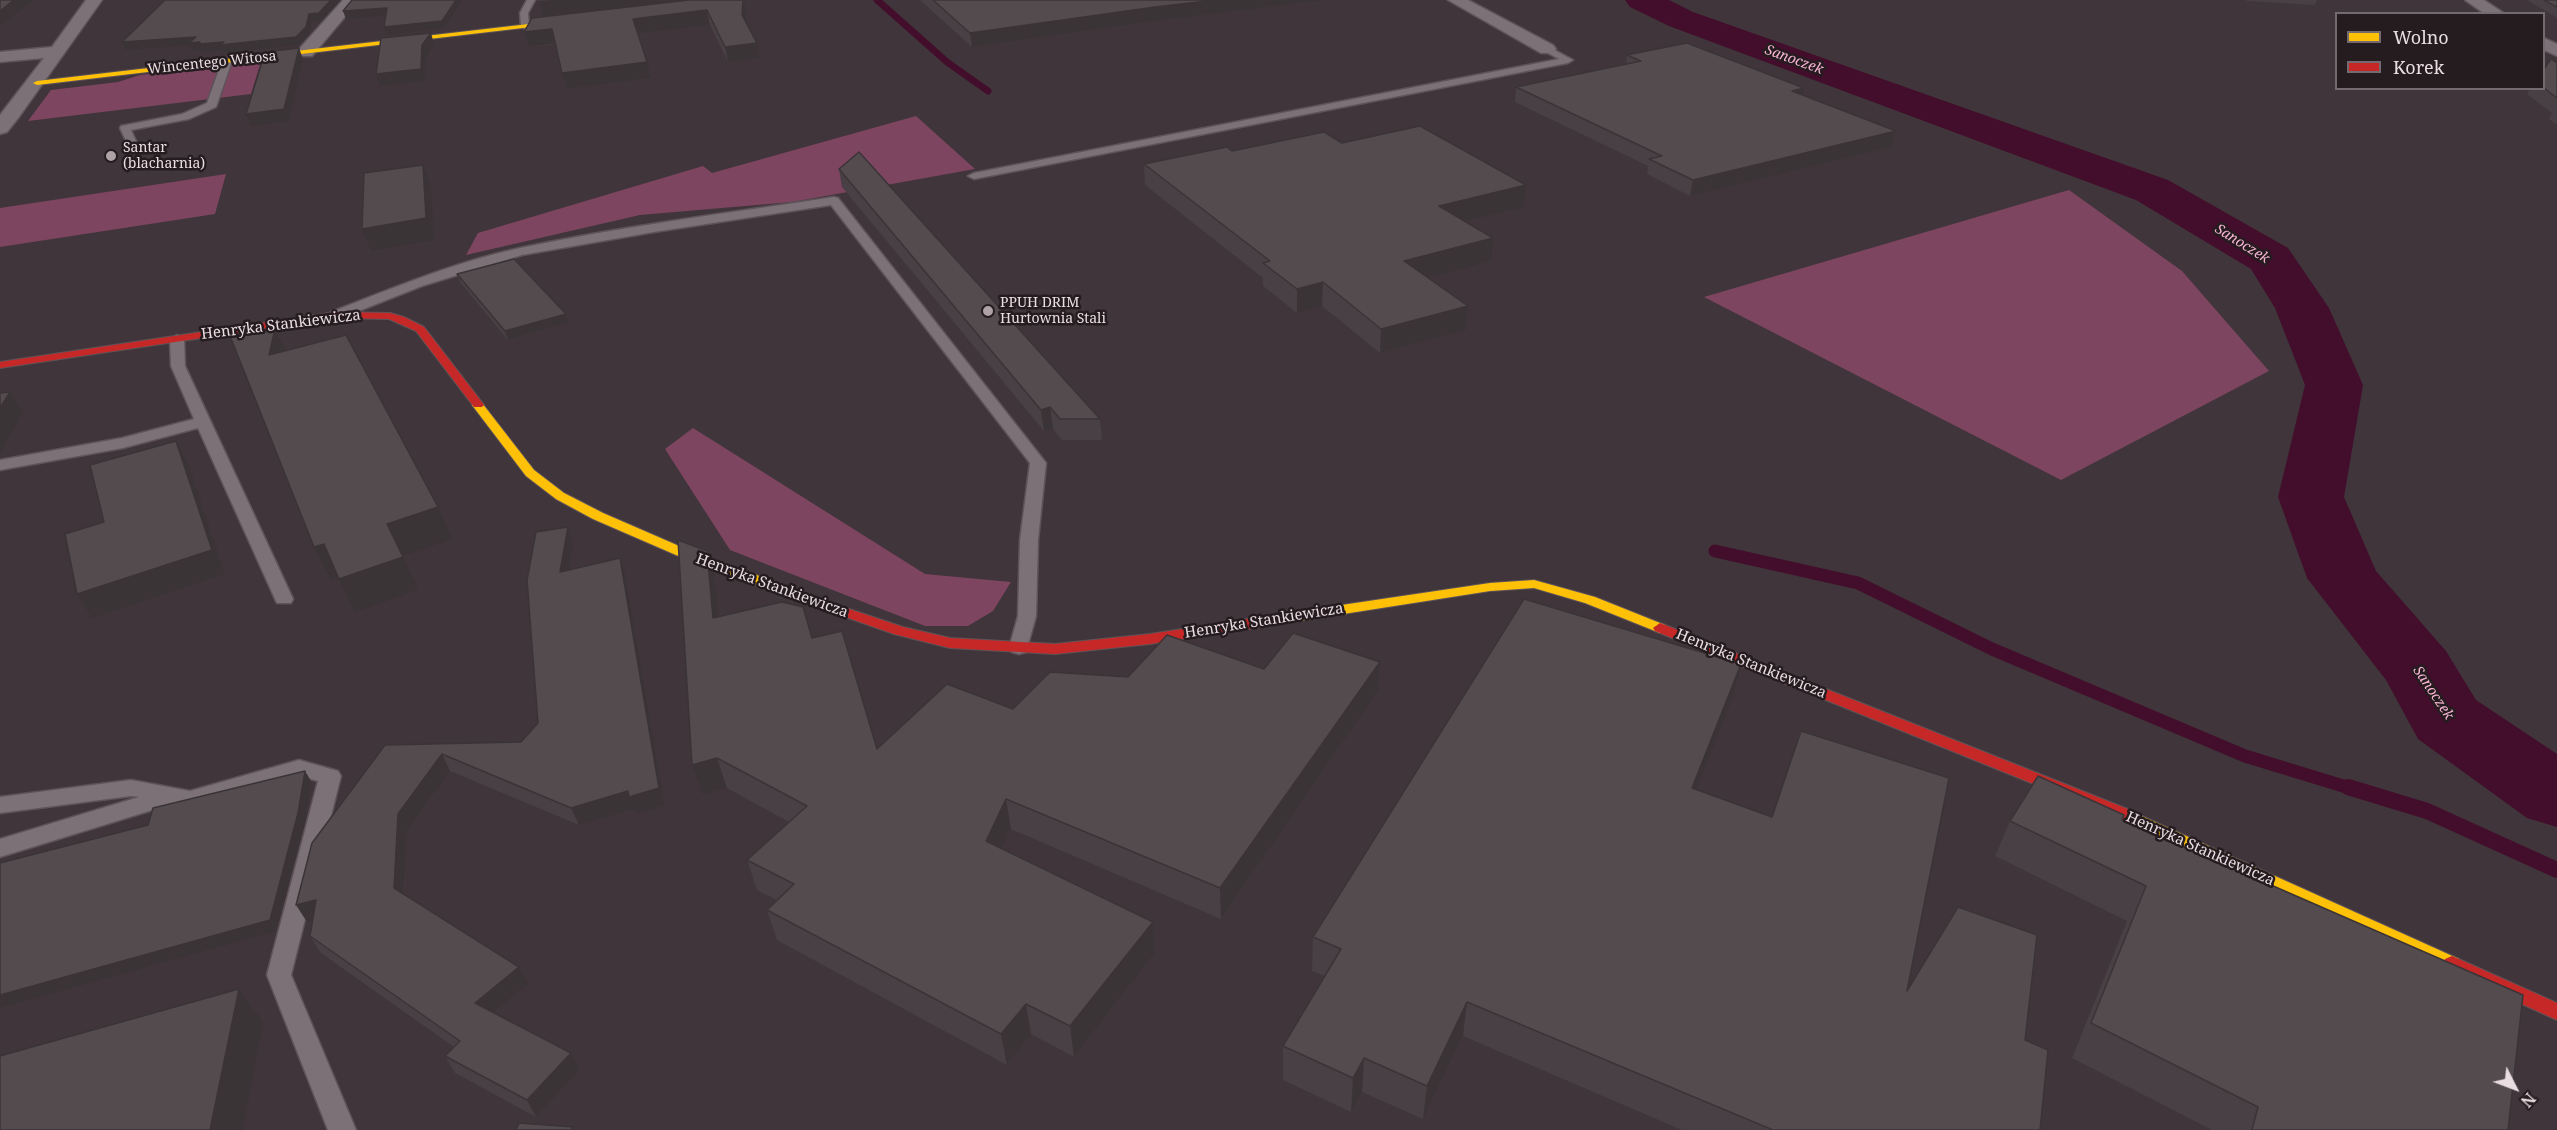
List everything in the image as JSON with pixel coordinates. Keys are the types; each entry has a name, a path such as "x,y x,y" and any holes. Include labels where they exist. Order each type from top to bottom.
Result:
{"street":[{"path":"0,128 37,83 56,52 94,0"},
{"path":"306,52 351,0"},
{"path":"1456,0 1547,49"},
{"path":"2474,0 2494,12"},
{"name":"Wincentego Witosa","path":"37,83 582,20"},
{"path":"0,57 56,52"},
{"name":"Henryka Stankiewicza","path":"0,365 336,315 371,313 393,315 415,322 432,339 440,355 530,473 560,496 598,516 681,552 839,611 899,631 950,643 1055,649 1150,639 1490,587 1534,584 1590,600 2125,814 2557,1012"}],"lane":[{"path":"525,26 524,13 531,0"},
{"path":"974,176 1568,60 1547,49"},
{"path":"130,141 125,128 185,117 212,105 227,61"},
{"path":"336,315 417,283 520,252 632,231 834,201 1038,463 1029,540 1027,616 1019,648"},
{"path":"177,339 177,366 284,599"},
{"path":"0,465 123,443 202,422"},
{"path":"0,805 132,788 190,799 299,768 330,776 279,975 342,1130"},
{"path":"0,848 172,796"}],"shaded area":[{"path":"261,62 251,94 28,121 51,90 118,82 140,75"},
{"path":"916,116 975,169 792,202 640,215 466,255 478,233 703,166 712,173"},
{"path":"226,174 215,214 0,247 0,208"},
{"path":"2069,190 2182,271 2269,371 2061,480 1704,297"},
{"path":"693,428 925,574 1011,582 993,611 968,626 925,626 730,550 665,449"}],"building":[{"path":"0,0 14,0 0,11"},
{"path":"165,0 331,0 319,13 309,14 306,27 296,37 220,45 224,42 189,43 196,37 122,42"},
{"path":"352,0 456,0 442,21 384,27 387,8 343,11"},
{"path":"689,0 743,0 742,15 757,43 725,47 707,10 633,19 647,62 562,73 552,29 524,32 532,18"},
{"path":"933,0 1216,0 970,33"},
{"path":"2544,0 2557,0 2557,7"},
{"path":"431,33 422,45 421,69 376,74 381,38"},
{"path":"1687,43 1804,88 1792,91 1896,131 1693,180 1649,159 1662,156 1516,87 1641,61 1627,55"},
{"path":"299,48 284,109 246,114 265,52"},
{"path":"2551,59 2557,63 2557,98 2545,89 2545,68"},
{"path":"1420,126 1526,185 1439,206 1493,238 1404,261 1468,306 1381,329 1323,282 1297,289 1263,263 1270,261 1144,164 1227,147 1232,151 1324,132 1342,143"},
{"path":"859,152 1100,419 1060,419 1050,407 1041,410 839,169"},
{"path":"423,165 426,218 362,229 364,173"},
{"path":"514,259 566,314 505,331 457,274"},
{"path":"275,329 269,355 346,335 438,507 387,524 403,557 339,579 324,544 314,547 230,336"},
{"path":"10,392 0,408 0,393"},
{"path":"176,441 212,550 77,594 65,534 104,522 90,465"},
{"path":"568,527 560,572 620,558 659,788 629,797 628,791 571,808 442,754 398,814 394,888 519,967 475,1003 571,1053 527,1100 445,1056 460,1041 310,936 316,900 296,905 312,843 385,745 521,742 538,723 527,580 536,532"},
{"path":"678,540 707,551 713,618 782,602 803,607 812,638 842,631 877,749 947,684 1013,709 1050,672 1128,677 1167,635 1264,669 1293,633 1380,662 1220,888 1006,799 986,841 1153,922 1070,1026 1026,1004 1001,1034 767,910 794,884 747,860 807,806 717,758 692,765"},
{"path":"1524,599 1741,664 1692,788 1772,817 1801,731 1949,778 1907,991 1958,907 2037,935 2025,1040 2048,1050 2040,1130 1773,1130 1467,1002 1427,1086 1364,1058 1353,1078 1283,1046 1341,949 1313,937"},
{"path":"305,771 298,813 270,920 0,995 0,863 148,825 153,808"},
{"path":"2038,776 2124,815 2122,820 2523,995 2508,1130 2252,1130 2258,1107 2091,1023 2146,886 2010,821"},
{"path":"239,989 210,1130 0,1130 0,1056"},
{"path":"519,1123 573,1127 571,1130 516,1130"}],"waterway":[{"path":"877,0 947,62 988,91"},
{"name":"Sanoczek","path":"1642,0 1681,19 2152,190 2270,259 2302,308 2334,385 2311,497 2343,578 2419,669 2447,719 2557,796"},
{"path":"1715,551 1858,583 1992,649 2245,756 2353,789"},
{"path":"2348,787 2427,811 2557,870"}],"traffic: slow":[{"path":"37,83 572,21"},
{"path":"478,405 530,473 560,496 598,516 681,552 822,604"},
{"path":"1254,623 1490,587 1534,584 1590,600 1660,628"},
{"path":"2124,814 2452,964"}],"traffic: jam":[{"path":"0,365 336,315 380,315 400,319 420,329 478,405"},
{"path":"822,604 899,631 950,643 1055,649 1150,639 1254,623"},
{"path":"1660,628 2124,814"},
{"path":"2452,964 2557,1012"}],"place":[{"name":"Santar (blacharnia)","path":"111,156"},
{"name":"PPUH DRIM Hurtownia Stali","path":"988,311"}]}
